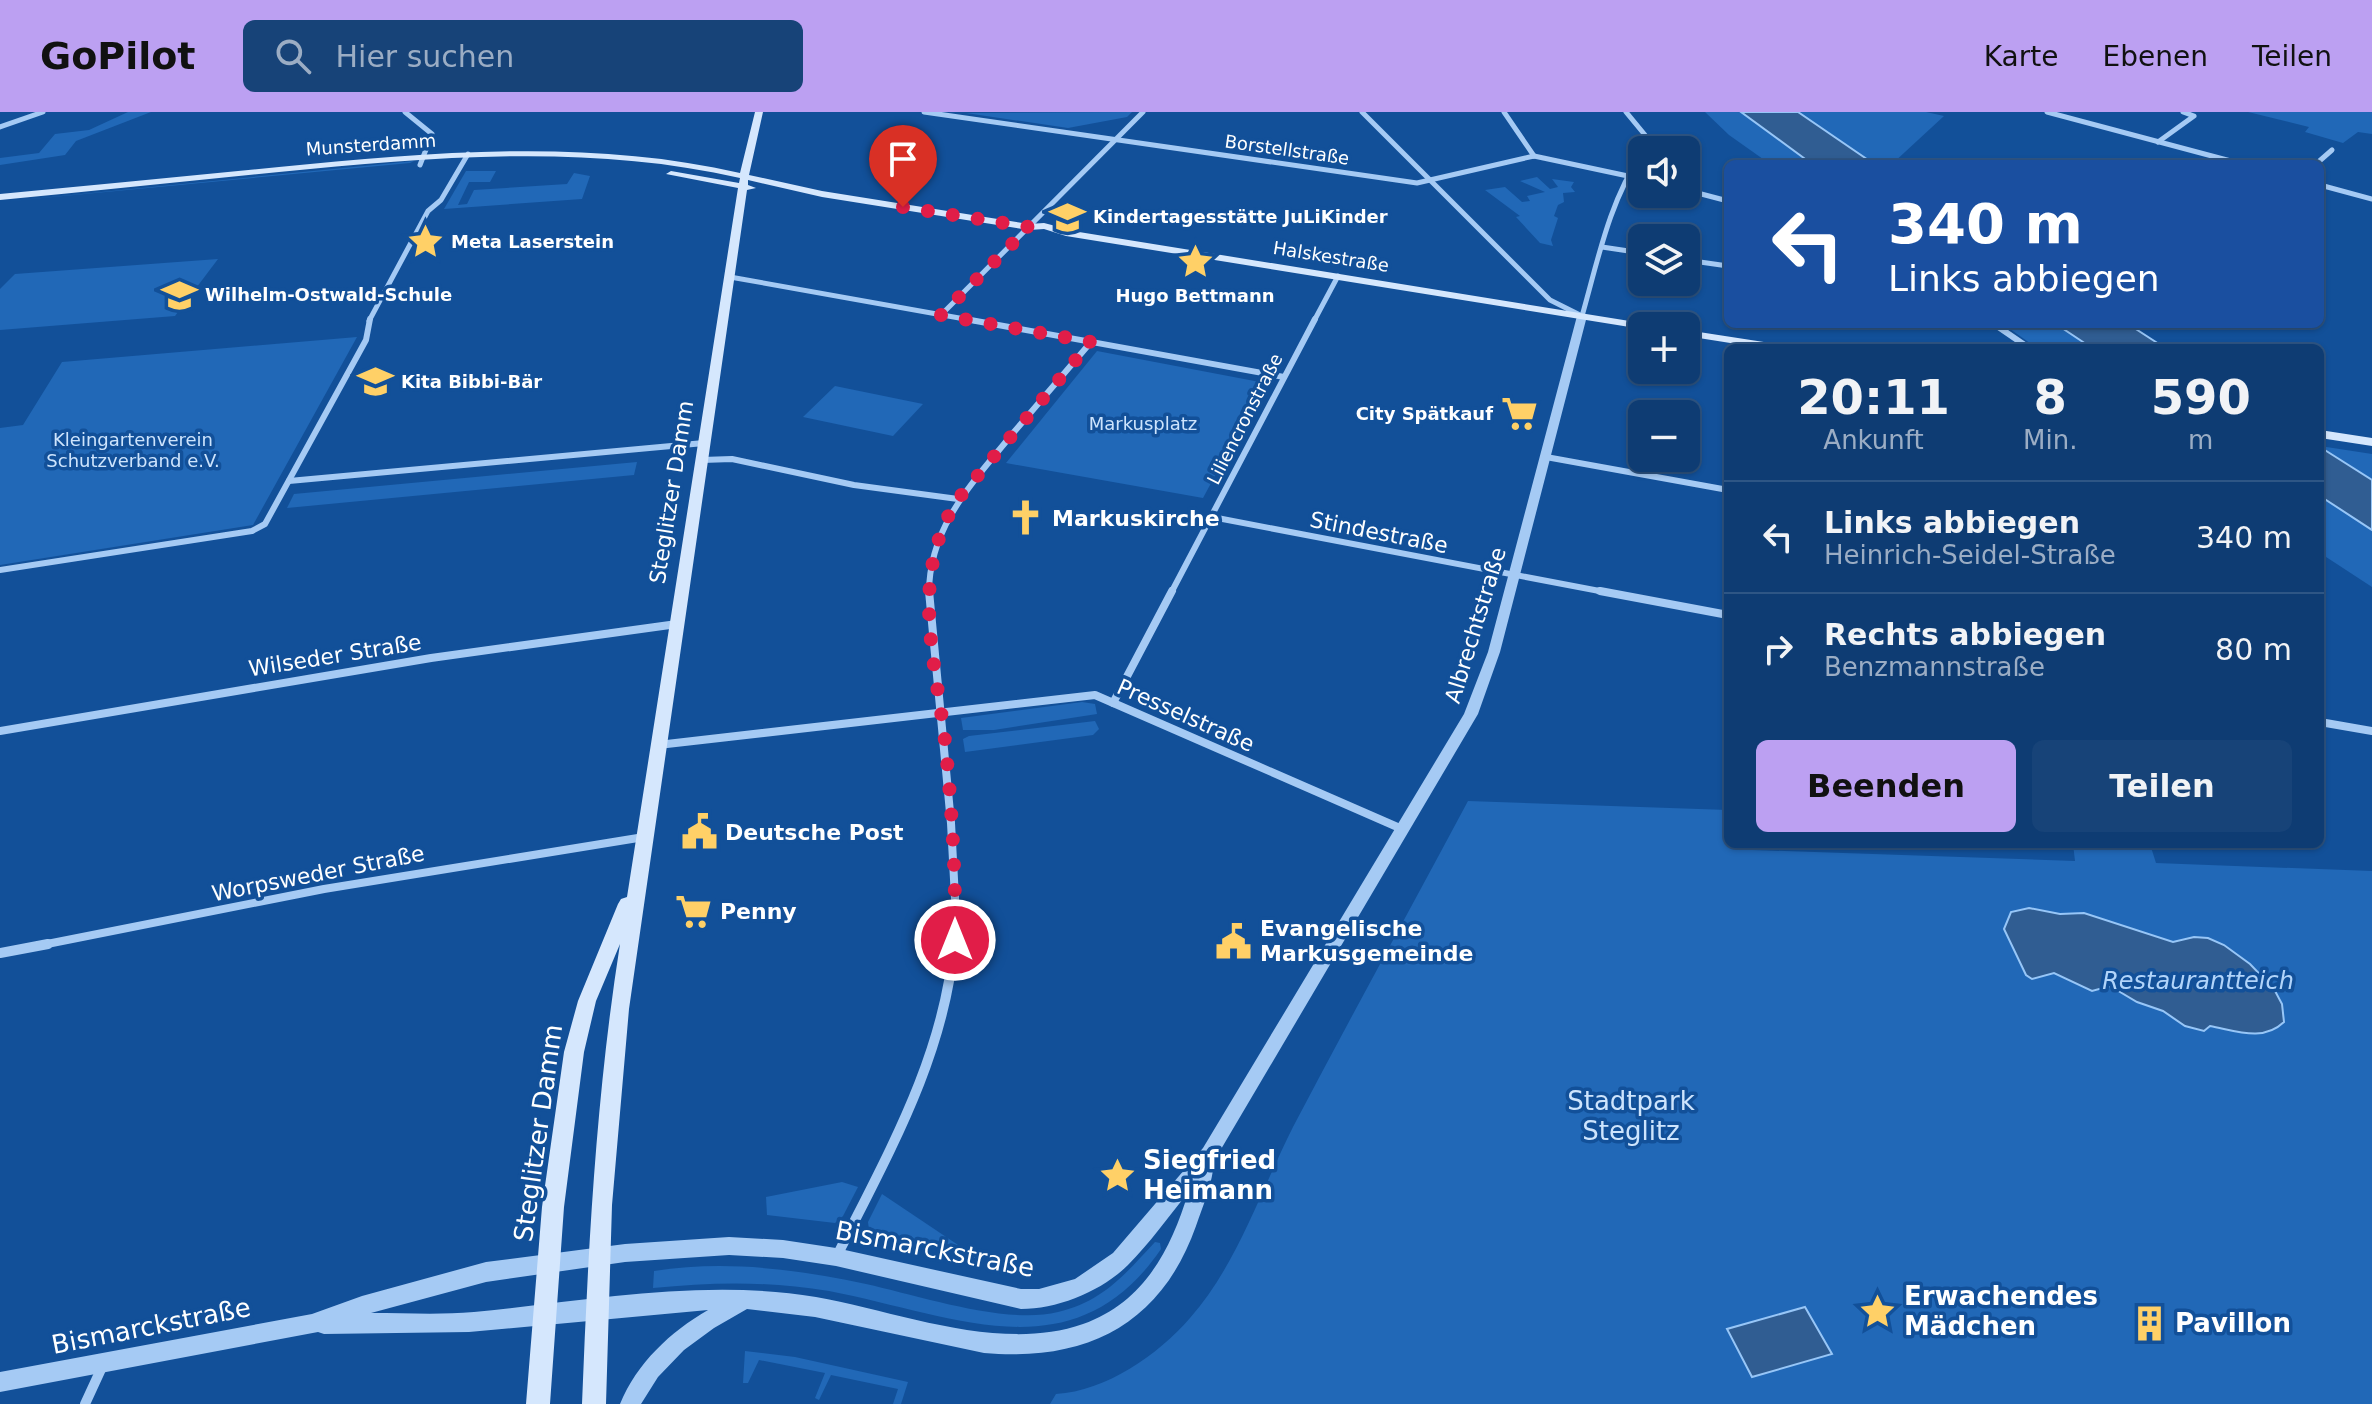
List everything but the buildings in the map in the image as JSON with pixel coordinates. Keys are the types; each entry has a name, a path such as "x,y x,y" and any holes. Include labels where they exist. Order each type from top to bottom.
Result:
{"main road":[{"name":"Steglitzer Damm","path":"594,1404 599,1256 613,1056 744,181 759,112"},
{"name":"Munsterdamm","path":"0,197 465,159 636,170 744,181"},
{"name":"Munsterdamm","path":"0,206 422,161"},
{"name":"Halskestraße","path":"744,181 1628,324"},
{"path":"1700,335 1757,344"},
{"path":"2324,435 2372,442"},
{"name":"Steglitzer Damm","path":"538,1404 558,1163 574,1052 587,1001 637,881"}],"street":[{"path":"0,127 43,112"},
{"path":"405,112 432,134 422,161"},
{"name":"Borstellstraße","path":"924,112 1417,183 1534,156 1628,176"},
{"path":"941,315 1143,112"},
{"path":"1362,112 1552,302 1582,316"},
{"path":"1504,112 1534,156"},
{"name":"Albrechtstraße","path":"1626,112 1645,136"},
{"path":"2047,112 2227,160"},
{"path":"2158,142 2194,116 2183,112"},
{"path":"2321,160 2332,150"},
{"path":"0,570 259,529 270,517 366,340 370,317 428,211 441,200 465,159"},
{"name":"Albrechtstraße","path":"1209,1154 1471,714 1494,652 1613,209 1628,176"},
{"path":"2324,186 2372,199"},
{"path":"1700,194 1724,200"},
{"path":"1602,247 1628,251"},
{"path":"1700,262 1724,265"},
{"name":"Liliencronstraße","path":"1113,703 1338,276"},
{"path":"730,277 1284,377"},
{"path":"2000,328 2023,344"},
{"path":"836,1257 916,1098 944,1015 955,940 946,752 931,642 929,571 942,526 958,499 1091,342"},
{"path":"289,481 704,443"},
{"path":"1546,457 1724,489"},
{"path":"702,460 732,459 854,485 958,499"},
{"name":"Stindestraße","path":"1212,517 1724,614"},
{"name":"Wilseder Straße","path":"0,731 418,660 677,624"},
{"name":"Presselstraße","path":"658,745 1095,695 1402,829"},
{"path":"2324,723 2372,731"},
{"name":"Worpsweder Straße","path":"0,953 324,889 644,837"},
{"name":"Bismarckstraße","path":"0,1382 312,1324 362,1306 486,1272 599,1256 729,1246 836,1257 993,1294 1039,1299 1080,1287 1120,1260 1209,1154"},
{"name":"Bismarckstraße","path":"312,1324 469,1322 690,1300 746,1299 815,1307 984,1343 1006,1346 1052,1344 1096,1329 1126,1311 1151,1290 1179,1245 1209,1154"},
{"path":"630,1404 652,1367 680,1337 746,1299"},
{"path":"85,1404 104,1363"}],"green space":[{"path":"128,112 151,112 76,141 65,155 0,165 0,158 39,153 55,134 89,130"},
{"path":"1132,112 1127,117 1068,128 966,113"},
{"path":"1705,112 1741,112 1807,160 1764,160 1729,135"},
{"path":"1798,112 1926,112 1944,116 1896,160 1868,160"},
{"path":"2248,112 2372,112 2372,134 2358,132 2343,143 2305,132 2309,127"},
{"path":"414,161 410,163 0,202"},
{"path":"466,171 496,171 490,182 469,182 458,205 467,204 474,190 567,184 574,173 590,176 582,199 444,209"},
{"path":"1537,177 1550,189 1558,187 1552,179 1574,182 1571,187 1575,192 1563,193 1564,202 1558,205 1554,216 1558,218 1551,240 1553,246 1540,243 1516,217 1520,216 1485,190 1505,187 1522,202 1530,201 1527,196 1545,192 1520,181"},
{"path":"218,259 175,316 0,330 0,289 15,274"},
{"path":"2009,328 2062,328 2086,344 2031,344"},
{"name":"Kleingartenverein Schutzverband e.V.","path":"357,337 253,525 0,565 0,428 23,425 62,362"},
{"name":"Markusplatz","path":"1097,351 1265,383 1203,498 1006,463"},
{"path":"835,386 923,404 893,436 803,417"},
{"path":"2324,447 2372,454 2372,480 2324,450"},
{"path":"637,462 634,475 287,508 294,494"},
{"path":"2324,499 2372,530 2372,587 2324,556"},
{"path":"1082,702 1095,704 1097,714 994,730 963,730 961,718"},
{"path":"1095,721 1099,729 1093,735 965,752 963,739 969,736"},
{"name":"Stadtpark Steglitz","path":"1468,801 1724,810 1724,848 2075,861 2073,848 2151,848 2156,863 2372,871 2372,1404 1050,1404 1056,1394 1094,1386 1130,1369 1163,1345 1190,1318 1207,1297 1235,1251 1293,1127"},
{"path":"842,1182 858,1187 843,1216 835,1223 767,1215 766,1197"},
{"path":"882,1194 979,1259 869,1230 868,1222"},
{"path":"1155,1242 1160,1243 1161,1249 1127,1288 1090,1313 1050,1325 1008,1327 965,1322 829,1291 785,1285 719,1284 653,1288 654,1271 734,1266 787,1270 840,1279 989,1312 1037,1315 1074,1307 1101,1293"},
{"path":"745,1351 795,1357 908,1382 901,1404 893,1404 898,1389 831,1375 819,1400 815,1398 825,1373 759,1360 748,1383 743,1383"}],"water":[{"path":"1741,112 1798,112 1868,160 1807,160"},
{"path":"2062,328 2134,328 2159,344 2086,344"},
{"path":"2324,450 2372,480 2372,530 2324,499"},
{"name":"Restaurantteich","path":"2029,908 2060,914 2084,913 2173,942 2194,937 2208,938 2224,945 2250,964 2274,989 2282,1004 2284,1022 2267,1032 2240,1032 2210,1026 2204,1031 2185,1026 2163,1011 2137,1002 2110,986 2092,991 2054,973 2032,979 2026,975 2004,929 2011,912"},
{"path":"1805,1307 1832,1354 1752,1377 1727,1329"}],"place":[{"name":"Kindertagesstätte JuLiKinder","path":"1067,217"},
{"name":"Meta Laserstein","path":"425,242"},
{"name":"Hugo Bettmann","path":"1195,262"},
{"name":"Wilhelm-Ostwald-Schule","path":"179,295"},
{"name":"Kita Bibbi-Bär","path":"375,382"},
{"name":"City Spätkauf","path":"1519,414"},
{"name":"Markuskirche","path":"1026,518"},
{"name":"Deutsche Post","path":"699,832"},
{"name":"Penny","path":"694,911"},
{"name":"Evangelische Markusgemeinde","path":"1234,941"},
{"name":"Siegfried Heimann","path":"1117,1175"},
{"name":"Erwachendes Mädchen","path":"1878,1311"},
{"name":"Pavillon","path":"2149,1323"}],"route":[{"path":"903,207 1029,227 941,315 1091,342 958,499 942,526 932,556 929,571 931,642 946,752 955,940"}]}
